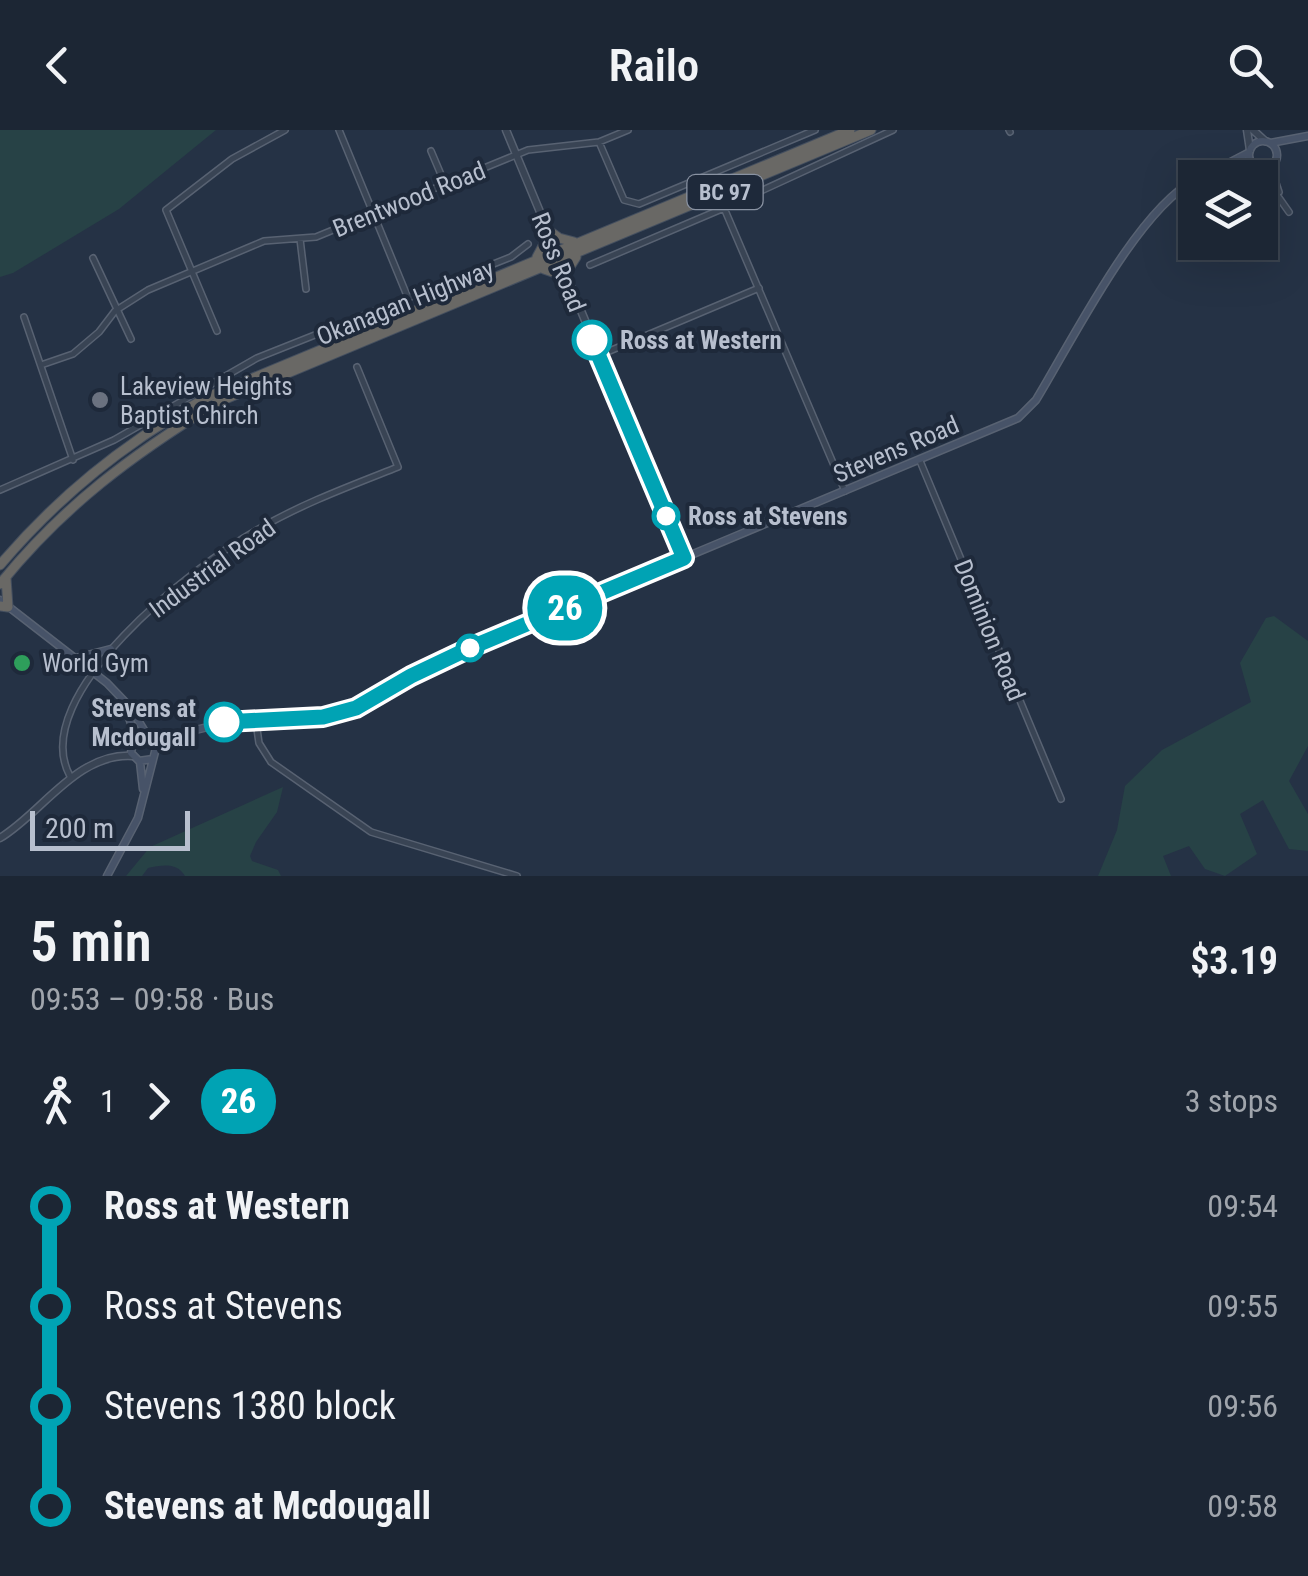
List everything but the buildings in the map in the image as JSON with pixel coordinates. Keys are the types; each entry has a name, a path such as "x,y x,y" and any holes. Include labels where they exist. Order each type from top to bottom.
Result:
{"highway":[{"name":"Okanagan Highway","path":"578,248 850,130"},
{"name":"Okanagan Highway","path":"0,565 104,466 139,438 205,398 870,130"},
{"path":"545,228 578,248 564,276 538,264 545,228"},
{"name":"Okanagan Highway","path":"3,580 30,547 127,460 218,402 538,264"},
{"path":"3,580 3,604"}],"main road":[{"path":"1253,160 1250,151 1256,142 1304,137"},
{"path":"1275,160 1304,137"},
{"path":"1267,142 1276,150 1275,160"},
{"name":"Stevens Road","path":"1233,160 1250,151"},
{"name":"Stevens Road","path":"156,744 224,722 323,717 356,708 472,647 1006,424 1026,412 1125,253 1161,205 1178,193"},
{"path":"3,604 93,672 122,700 156,744 143,803 106,876"},
{"path":"74,658 112,649"},
{"path":"122,700 136,730 136,759 144,774 143,803"},
{"path":"134,741 147,735"},
{"path":"136,759 154,758"}],"street":[{"path":"217,331 166,210 232,159 285,130"},
{"path":"338,130 408,298"},
{"name":"Ross Road","path":"506,130 684,558"},
{"name":"Brentwood Road","path":"41,365 73,354 115,312 148,290 264,240 316,237 528,150 599,142 628,130"},
{"path":"599,142 624,200 638,204 815,130"},
{"path":"590,264 893,130"},
{"path":"1250,130 1267,142"},
{"path":"1250,130 1250,151"},
{"path":"431,150 445,184"},
{"path":"1278,188 1289,212"},
{"path":"1278,194 1282,199"},
{"path":"724,208 845,492"},
{"path":"300,239 306,289"},
{"path":"0,490 73,460 257,358 511,256 528,244"},
{"path":"93,258 131,340"},
{"path":"599,356 758,288"},
{"path":"24,317 73,460"},
{"name":"Industrial Road","path":"70,776 62,751 65,719 112,649 167,596 254,532 306,505 398,468 358,367"},
{"name":"Dominion Road","path":"920,461 1061,799"},
{"path":"256,722 259,743 280,770 372,832 517,876"},
{"path":"0,838 70,776 106,761 134,741"},
{"path":"106,761 136,759"}],"green space":[{"path":"0,130 216,130 119,209 0,277"},
{"path":"1274,616 1308,641 1308,746 1289,781 1308,814 1308,851 1289,849 1263,800 1240,814 1257,854 1225,876 1205,869 1189,846 1163,856 1171,876 1098,876 1117,830 1125,786 1162,750 1251,702 1240,663 1266,618"},
{"path":"283,787 277,812 250,856 252,861 278,870 281,876 185,876 178,868 164,866 148,868 142,876 126,876 150,847"}],"bus line":[{"name":"26","path":"224,722 323,717 356,708 472,647 684,558 592,340"}],"place":[{"name":"Ross at Western","path":"592,340"},
{"name":"Lakeview Heights Baptist Chirch","path":"100,400"},
{"name":"Ross at Stevens","path":"666,516"},
{"name":"World Gym","path":"22,663"},
{"name":"Stevens at Mcdougall","path":"224,722"}]}
